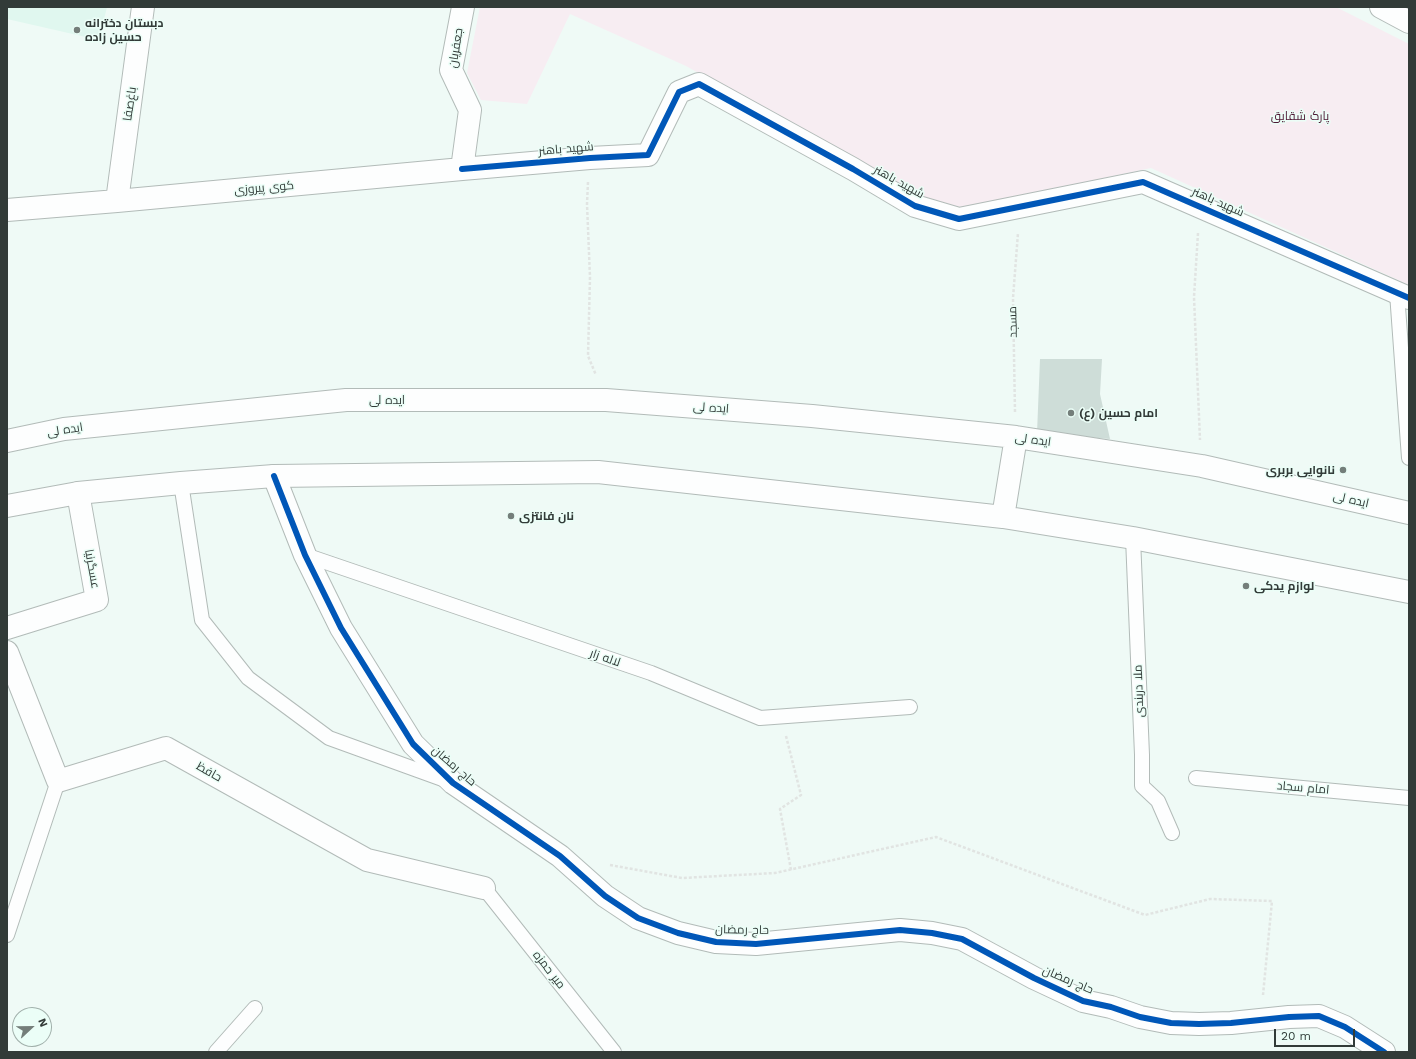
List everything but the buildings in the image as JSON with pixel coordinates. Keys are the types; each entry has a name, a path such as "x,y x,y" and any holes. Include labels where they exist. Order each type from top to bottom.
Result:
{"street":[{"name":"باغ‌صفا","path":"117,201 144,7"},
{"name":"جعفریان","path":"462,169 470,110 450,70 463,7"},
{"path":"1381,7 1409,22"},
{"name":"شهید باهنر","path":"462,169 590,158 648,155 679,92 699,84 853,169 916,206 959,219 1143,182 1403,296"},
{"name":"کوی پیروزی","path":"7,210 462,169"},
{"name":"ایده لى","path":"7,441 64,429 346,400 606,400 812,416 1016,437 1202,466 1409,513"},
{"path":"1003,517 1016,437"},
{"path":"7,506 78,493 274,476 598,472 1003,517 1133,538 1409,592"},
{"name":"حاج رمضان","path":"274,476 305,555 341,628 412,744 453,783 560,856 605,896 638,918 678,933 716,942 756,944 900,930 962,939 1034,978 1083,1001 1112,1007 1140,1017 1171,1022 1199,1024 1319,1016 1345,1027 1384,1052"},
{"name":"عسگرنیا","path":"7,628 97,600 78,493"},
{"path":"7,652 58,781"},
{"name":"حافظ","path":"58,781 166,748 367,860 484,888"}],"lane":[{"path":"1403,296 1409,458"},
{"path":"181,483 202,620 248,678 329,738 453,783"},
{"name":"ملا دربندی","path":"1133,538 1142,786 1158,801 1172,833"},
{"name":"لاله زار","path":"305,555 651,673 760,718 910,707"},
{"name":"امام سجاد","path":"1196,778 1409,798"},
{"path":"7,935 58,781"},
{"name":"میر حمزه","path":"484,888 614,1052"},
{"path":"216,1052 255,1008"}],"path":[{"path":"590,158 587,204 590,277 588,356 606,400"},
{"path":"1200,207 1194,297 1202,466"},
{"path":"781,716 801,795 780,809 791,870"},
{"path":"605,864 682,878 775,873 936,837 1145,915 1210,899 1272,901 1261,1020"}],"shaded area":[{"name":"دبستان دخترانه حسین زاده","path":"7,7 107,7 99,40 7,19"}],"green space":[{"name":"پارک شقایق","path":"480,7 1336,7 1409,44 1409,285 1151,168 964,208 921,198 686,66 570,14 527,104 481,100 467,73"}],"cycle path":[{"path":"462,169 590,158 648,155 679,92 699,84 853,169 915,206 959,219 1143,182 1409,298"},
{"path":"274,476 305,555 341,628 413,744 453,783 560,856 605,896 638,918 678,933 716,942 756,944 900,930 932,933 962,939 1034,978 1083,1001 1111,1007 1140,1017 1171,1023 1199,1024 1319,1016 1345,1027 1384,1052"}],"place":[{"name":"دبستان دخترانه حسین زاده","path":"77,30"},
{"name":"امام حسین (ع)","path":"1071,413"},
{"name":"نانوایی بربری","path":"1343,470"},
{"name":"نان فانتزی","path":"511,516"},
{"name":"لوازم یدکی","path":"1246,586"}]}
